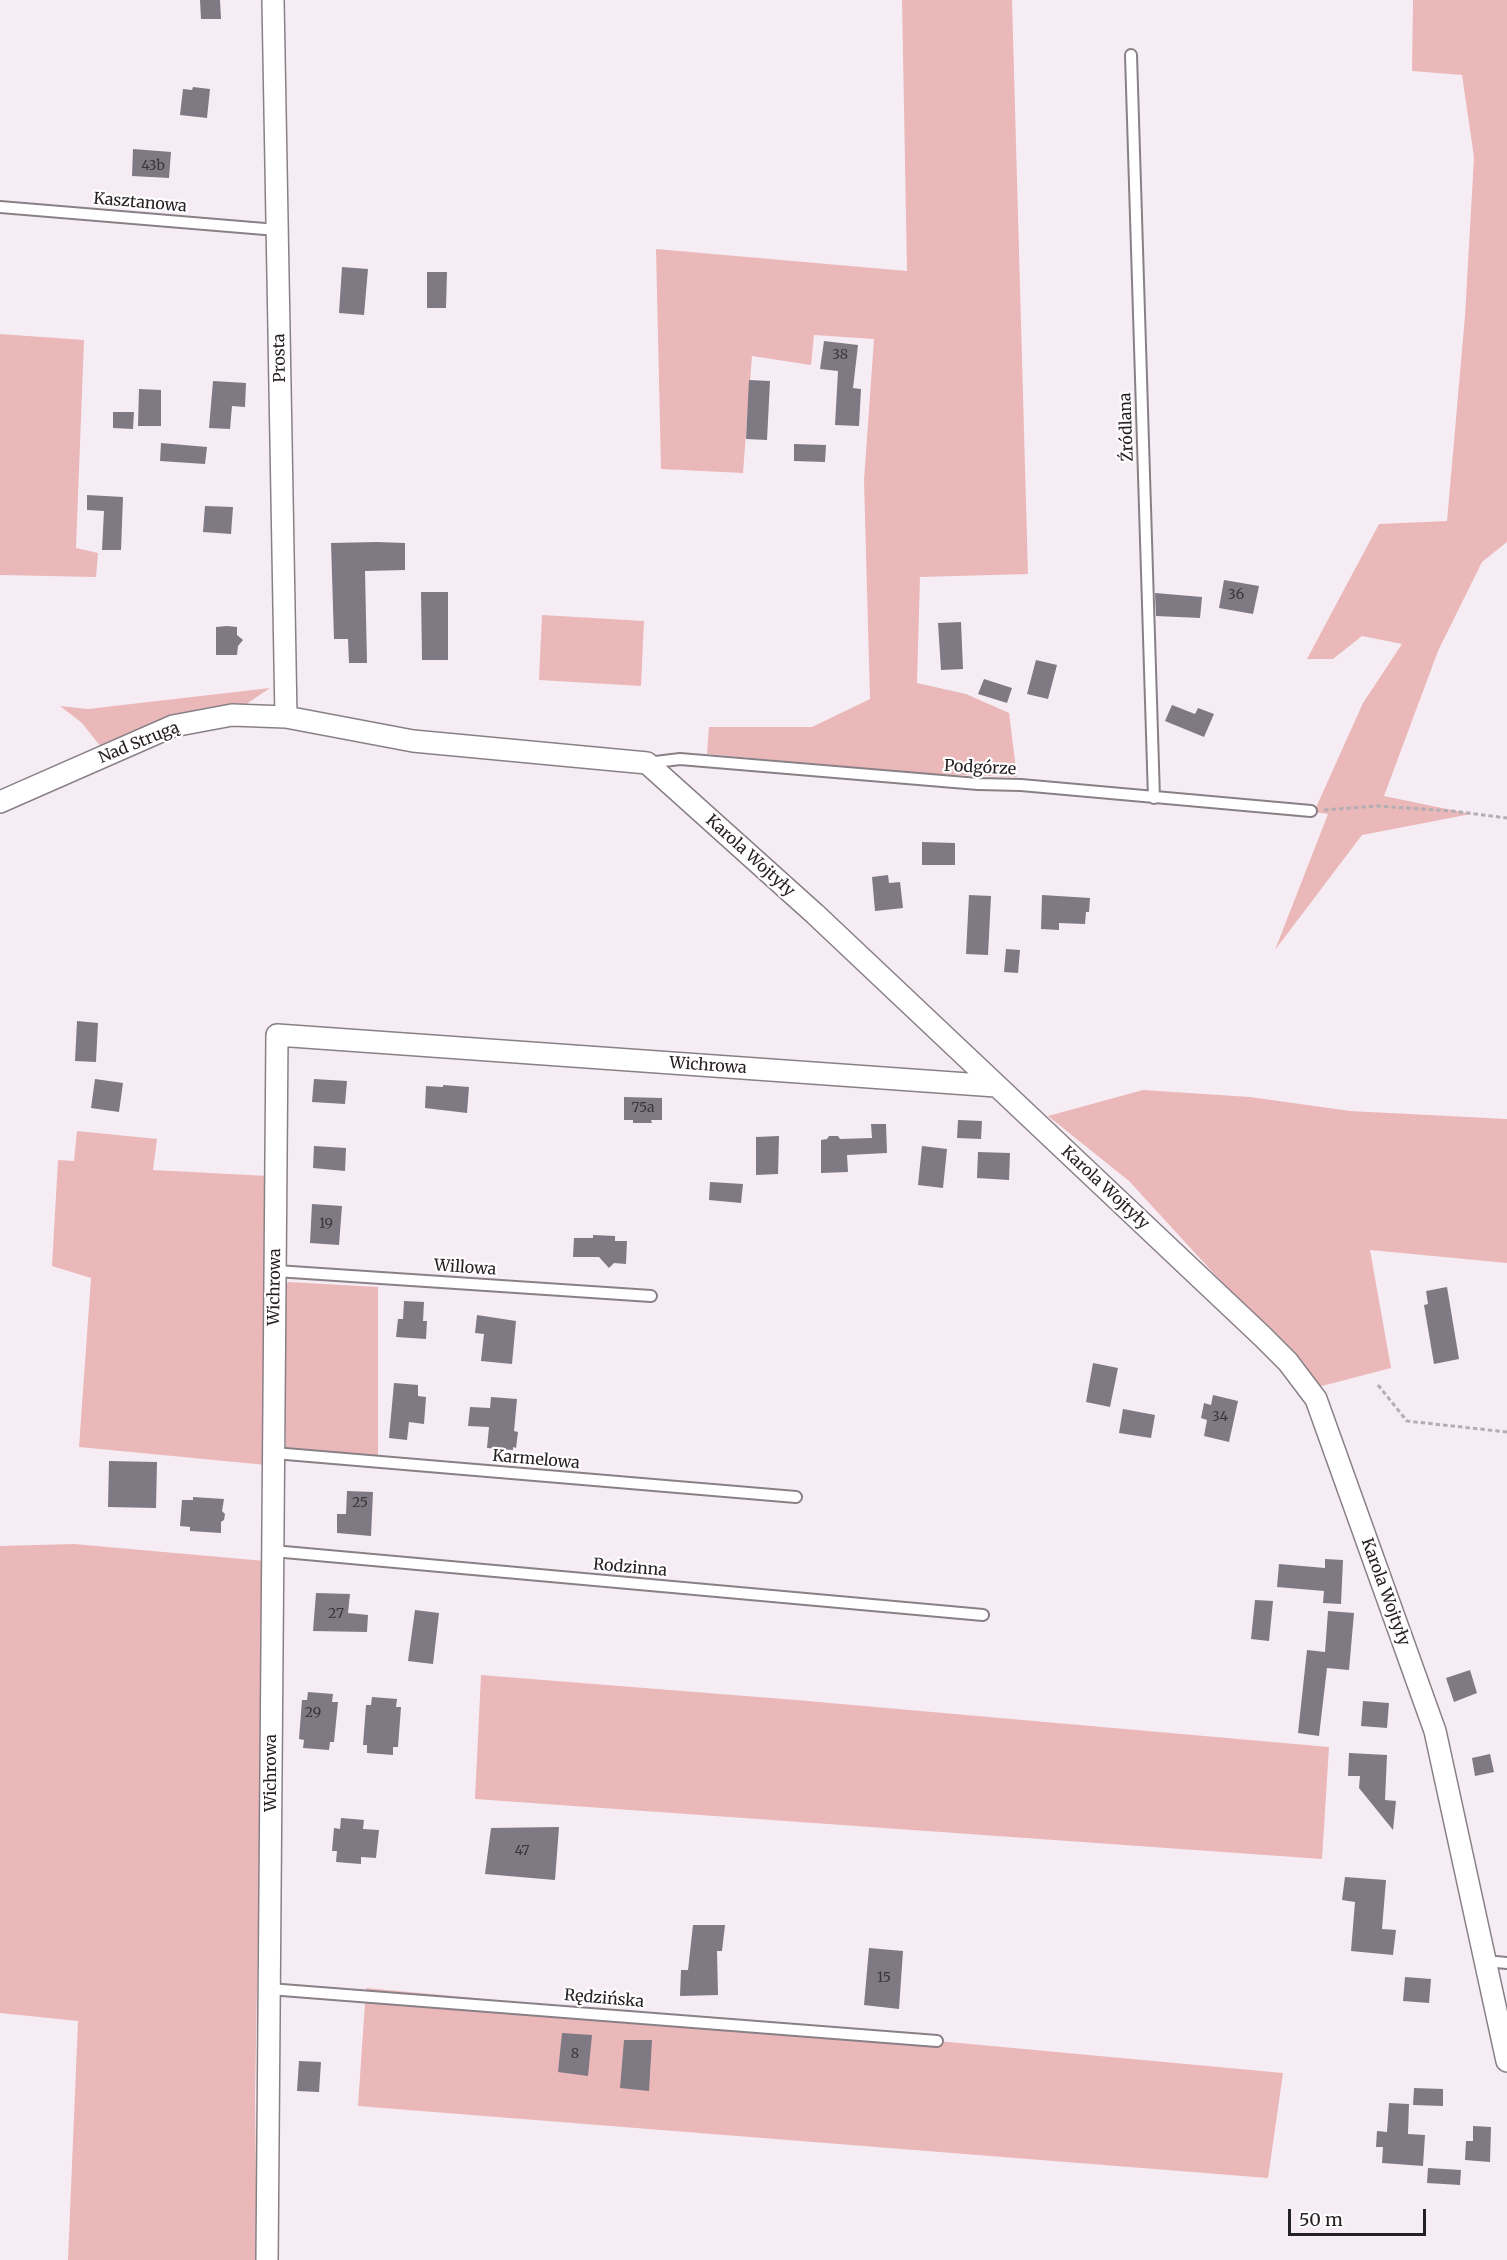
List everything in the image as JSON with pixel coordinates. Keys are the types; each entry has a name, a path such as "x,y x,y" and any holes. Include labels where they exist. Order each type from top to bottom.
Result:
{"street":[{"name":"Prosta","path":"273,0 286,717"},
{"name":"Nad Strugą","path":"0,802 173,726 232,715 286,717"},
{"path":"286,717 413,741 647,763"},
{"name":"Karola Wojtyły","path":"647,763 815,914 1262,1336 1288,1362 1316,1399 1435,1731 1507,2061"},
{"name":"Wichrowa","path":"267,2260 277,1035 996,1086"}],"lane":[{"name":"Źródlana","path":"1131,55 1154,798"},
{"name":"Kasztanowa","path":"0,207 277,230"},
{"name":"Podgórze","path":"647,763 680,759 978,784 1021,785 1311,811"},
{"name":"Willowa","path":"276,1271 651,1296"},
{"name":"Karmelowa","path":"274,1453 796,1497"},
{"name":"Rodzinna","path":"273,1551 983,1616"},
{"path":"1485,1961 1507,1963"},
{"name":"Rędzińska","path":"269,1989 937,2041"}],"path":[{"path":"1311,811 1377,806 1452,810 1507,818"},
{"path":"1378,1385 1407,1421 1507,1432"}],"shaded area":[{"path":"902,0 1012,0 1028,574 920,577 917,683 966,694 1009,713 1017,777 932,774 707,754 709,727 812,727 870,699 864,480 874,339 814,335 811,365 752,356 743,473 661,469 656,249 907,271"},
{"path":"1413,0 1507,0 1507,542 1482,562 1438,651 1384,796 1471,814 1362,835 1275,950 1328,814 1314,812 1363,703 1402,644 1362,636 1333,659 1307,659 1379,524 1447,521 1465,316 1474,157 1462,75 1412,71"},
{"path":"0,334 84,340 76,548 98,553 96,577 0,575"},
{"path":"542,615 644,621 641,686 539,680"},
{"path":"270,688 245,705 101,747 82,723 60,706 88,709"},
{"path":"1143,1090 1250,1097 1350,1111 1507,1119 1507,1263 1370,1250 1391,1368 1318,1387 1129,1181 1048,1116"},
{"path":"77,1131 157,1139 153,1170 268,1176 266,1465 79,1447 91,1278 52,1266 58,1160 74,1161"},
{"path":"288,1282 378,1287 378,1456 286,1447 282,1294"},
{"path":"74,1544 265,1561 255,2097 257,2260 68,2260 78,2021 0,2013 0,1546"},
{"path":"481,1675 1329,1747 1322,1859 475,1799"},
{"path":"366,1988 1283,2073 1268,2178 358,2106"}],"building":[{"path":"200,0 220,0 221,19 201,19"},
{"path":"193,87 210,89 207,118 180,115 183,89 192,90"},
{"path":"133,149 171,152 169,178 132,176"},
{"path":"342,267 368,269 364,315 339,313"},
{"path":"427,272 447,272 446,308 427,308"},
{"path":"824,341 858,345 853,388 861,389 859,426 835,425 838,371 820,369"},
{"path":"749,380 770,381 767,440 746,439"},
{"path":"213,381 246,383 245,407 232,406 230,429 209,428"},
{"path":"139,389 161,390 161,426 138,426"},
{"path":"113,412 134,412 133,429 113,428"},
{"path":"161,443 207,447 205,464 160,461"},
{"path":"794,444 826,445 825,462 794,461"},
{"path":"87,495 123,497 121,550 102,550 104,511 87,510"},
{"path":"205,506 233,507 231,534 203,532"},
{"path":"331,543 405,543 405,570 365,571 367,663 349,663 348,639 334,639"},
{"path":"1224,580 1259,586 1253,614 1219,608"},
{"path":"421,592 448,592 448,660 422,660"},
{"path":"1155,593 1202,597 1200,618 1156,616"},
{"path":"961,622 963,669 941,670 938,623"},
{"path":"216,627 237,627 237,635 243,640 238,646 237,655 216,655"},
{"path":"1036,660 1057,665 1048,699 1027,694"},
{"path":"984,679 1012,688 1007,703 978,694"},
{"path":"1172,705 1195,714 1198,708 1214,714 1204,737 1165,721"},
{"path":"922,842 955,843 955,865 922,865"},
{"path":"888,875 889,883 900,882 903,908 875,911 872,877"},
{"path":"969,895 991,896 988,955 966,954"},
{"path":"1042,895 1090,898 1085,924 1059,923 1059,930 1041,929"},
{"path":"1006,949 1020,950 1018,973 1004,972"},
{"path":"77,1021 98,1023 96,1062 75,1061"},
{"path":"95,1079 123,1083 119,1112 91,1108"},
{"path":"314,1079 347,1081 345,1104 312,1102"},
{"path":"443,1085 469,1087 467,1113 425,1108 426,1086 443,1087"},
{"path":"624,1097 662,1098 662,1120 651,1120 652,1123 633,1123 633,1120 624,1120"},
{"path":"958,1120 982,1121 981,1139 957,1138"},
{"path":"871,1124 886,1124 887,1153 847,1155 848,1172 821,1173 821,1140 829,1136 838,1136 840,1139 872,1138"},
{"path":"779,1136 778,1174 756,1175 756,1137"},
{"path":"314,1146 346,1148 345,1171 313,1168"},
{"path":"922,1146 947,1149 943,1188 918,1185"},
{"path":"978,1152 1010,1153 1009,1180 977,1178"},
{"path":"710,1182 743,1184 741,1203 709,1200"},
{"path":"312,1204 342,1206 339,1245 310,1243"},
{"path":"593,1235 615,1236 615,1241 627,1241 626,1264 614,1263 609,1268 599,1257 573,1257 574,1238 593,1238"},
{"path":"1447,1287 1459,1359 1434,1364 1424,1305 1428,1304 1426,1291"},
{"path":"404,1301 424,1302 423,1321 427,1321 426,1339 396,1337 398,1319 403,1319"},
{"path":"477,1315 516,1321 512,1364 481,1361 484,1334 475,1333"},
{"path":"1093,1363 1118,1368 1110,1407 1086,1402"},
{"path":"394,1383 418,1385 418,1396 426,1397 424,1424 409,1422 407,1440 389,1438"},
{"path":"1213,1395 1238,1401 1229,1442 1204,1436 1207,1420 1201,1418 1204,1403 1211,1405"},
{"path":"491,1397 517,1399 514,1431 518,1432 516,1448 513,1447 513,1450 487,1448 489,1427 468,1426 470,1407 490,1408"},
{"path":"1123,1409 1155,1415 1151,1438 1119,1433"},
{"path":"109,1461 157,1462 156,1508 108,1507"},
{"path":"347,1491 373,1492 371,1536 337,1533 337,1514 346,1514"},
{"path":"193,1497 224,1499 222,1511 225,1514 221,1522 221,1533 190,1531 190,1527 180,1526 182,1500 193,1500"},
{"path":"1325,1559 1343,1560 1341,1604 1323,1603 1324,1591 1277,1587 1279,1564 1325,1568"},
{"path":"316,1593 350,1594 348,1613 368,1615 367,1632 313,1631"},
{"path":"1255,1600 1273,1601 1269,1641 1251,1639"},
{"path":"415,1610 439,1613 433,1664 408,1661"},
{"path":"1328,1611 1354,1613 1349,1670 1327,1668 1319,1736 1298,1733 1307,1650 1325,1652"},
{"path":"1470,1670 1477,1693 1454,1702 1446,1678"},
{"path":"308,1692 333,1694 332,1702 338,1702 334,1742 330,1742 329,1750 303,1748 304,1740 299,1739 302,1700 307,1700"},
{"path":"372,1697 397,1699 396,1707 401,1707 398,1747 393,1747 393,1755 367,1753 367,1745 363,1745 366,1705 371,1705"},
{"path":"1363,1701 1389,1703 1387,1728 1361,1726"},
{"path":"1349,1753 1387,1755 1385,1800 1396,1801 1393,1830 1359,1788 1360,1776 1348,1776"},
{"path":"1490,1754 1494,1772 1475,1776 1472,1758"},
{"path":"341,1818 364,1820 363,1829 379,1830 376,1858 361,1857 361,1864 336,1862 337,1851 332,1851 334,1828 340,1829"},
{"path":"559,1827 555,1880 485,1874 491,1828"},
{"path":"1345,1877 1386,1880 1382,1929 1396,1930 1393,1955 1351,1951 1355,1902 1342,1900"},
{"path":"693,1925 725,1925 722,1951 717,1951 718,1995 680,1996 681,1970 688,1970"},
{"path":"869,1948 903,1951 899,2009 864,2005"},
{"path":"1405,1977 1431,1979 1429,2003 1403,2001"},
{"path":"562,2033 592,2035 588,2076 558,2072"},
{"path":"624,2040 652,2040 649,2091 620,2088"},
{"path":"299,2061 321,2062 319,2092 297,2091"},
{"path":"1414,2088 1443,2089 1443,2106 1413,2105"},
{"path":"1389,2103 1409,2104 1408,2134 1425,2135 1423,2166 1382,2163 1383,2147 1376,2147 1377,2131 1387,2132"},
{"path":"1473,2126 1491,2127 1490,2162 1465,2160 1466,2141 1473,2141"},
{"path":"1428,2168 1461,2170 1460,2185 1427,2183"}]}
